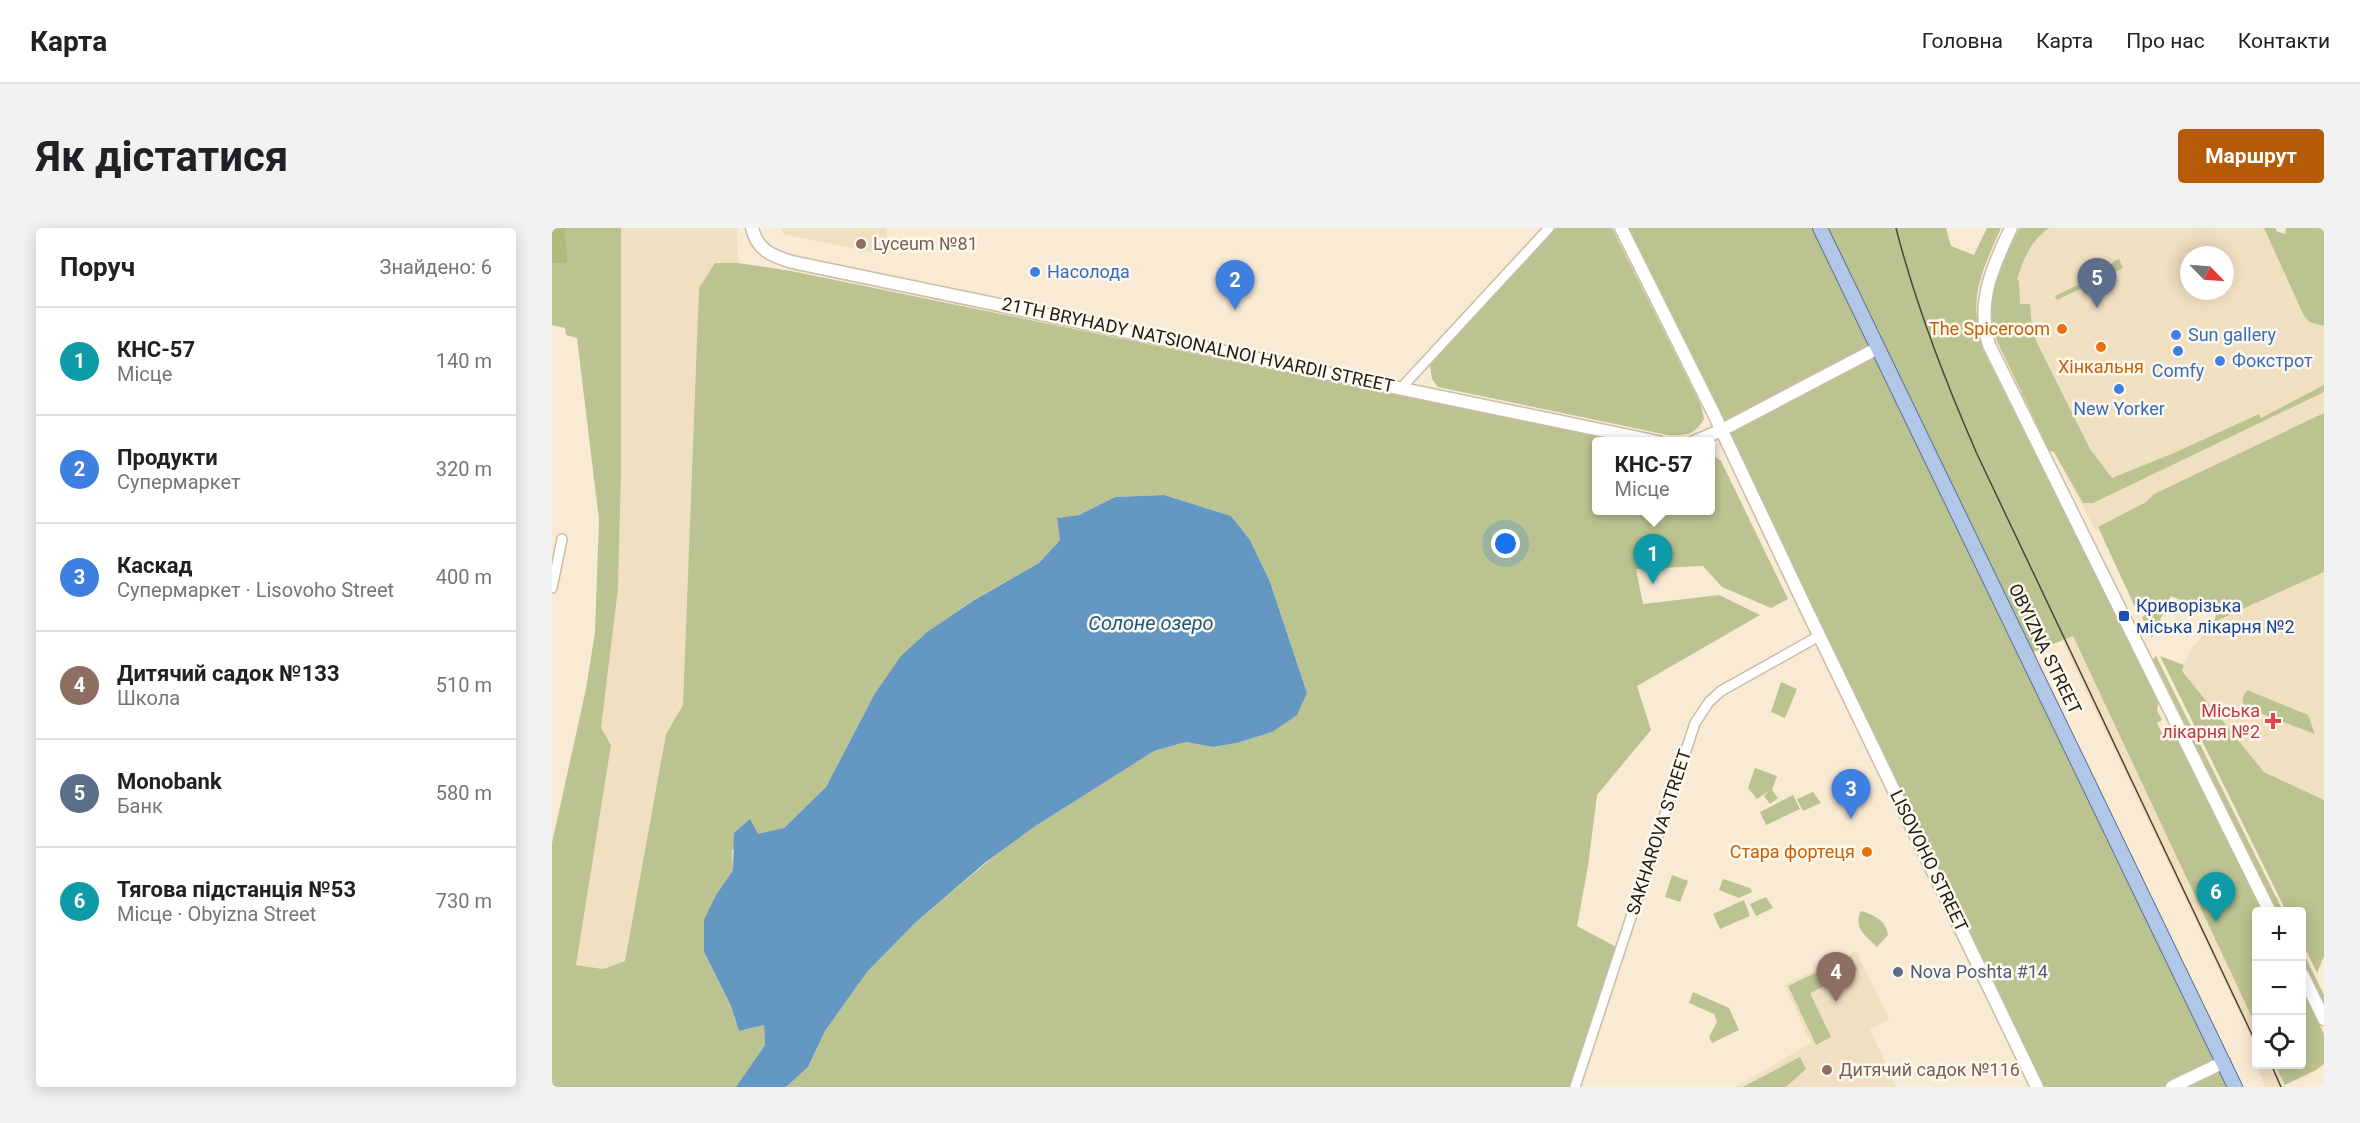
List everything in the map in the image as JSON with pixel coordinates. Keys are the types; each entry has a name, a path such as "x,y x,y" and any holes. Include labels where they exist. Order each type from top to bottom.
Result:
{"main road":[{"name":"OBYIZNA STREET","path":"1820,228 2235,1087"}],"street":[{"name":"21TH BRYHADY NATSIONALNOI HVARDII STREET","path":"752,228 755,240 760,246 777,258 792,262 1639,437"},
{"path":"1402,387 1549,228"},
{"name":"LISOVOHO STREET","path":"1621,228 1722,430 2037,1087"},
{"path":"2011,228 1992,268 1985,290 1984,322 1989,345 2268,907"},
{"path":"1704,437 1722,430 1878,348"},
{"path":"552,588 562,539"},
{"name":"SAKHAROVA STREET","path":"1575,1087 1695,723 1709,702 1722,691 1819,636"},
{"path":"2306,984 2324,1019"},
{"path":"2172,1087 2224,1062"}],"shaded area":[{"path":"621,228 737,228 738,263 715,263 699,288 683,705 666,734 625,961 603,969 575,965 611,745 601,728 618,589 621,471"},
{"name":"Lyceum №81","path":"782,228 887,228 886,255 783,234"},
{"path":"2017,228 2264,228 2304,316 2324,326 2324,413 2154,494 2146,502 2098,527 2097,533 2054,453 2049,451 1992,332 1989,311 2005,249"},
{"path":"1954,414 2073,636 2252,1017 2252,1039"},
{"name":"Міська лікарня №2","path":"2324,572 2324,800 2264,772 2182,671 2191,649 2214,622"},
{"path":"1856,951 1889,1019 1870,1029 1896,1087 1736,1087 1811,1043 1784,985"},
{"path":"2258,1069 2277,1069 2286,1087 2265,1087"}],"green space":[{"path":"552,228 565,228 567,263 552,263"},
{"path":"565,228 621,228 621,471 618,589 601,728 611,745 576,965 603,969 625,961 666,734 683,705 699,288 715,263 738,263 791,271 1601,437 1592,437 1592,515 1715,515 1715,457 1721,461 1788,599 1771,608 1722,587 1703,566 1636,569 1643,604 1719,595 1760,615 1637,686 1651,730 1597,795 1588,866 1577,926 1620,949 1575,1087 786,1087 808,1067 825,1031 867,972 915,923 992,858 1034,827 1154,751 1186,742 1213,747 1237,743 1272,732 1307,693 1270,582 1250,540 1231,516 1164,495 1115,497 1079,515 1057,518 1060,540 1039,563 973,600 921,637 874,695 826,787 784,828 757,835 732,850 733,870 716,895 704,924 704,952 731,1006 739,1031 764,1025 765,1045 736,1087 552,1087 552,843 586,689 595,632 599,520 577,338 566,335 565,328 552,325 552,263 566,263"},
{"path":"1556,228 1612,228 1701,405 1704,419 1693,431 1684,435 1668,435 1438,387 1432,379 1430,365"},
{"path":"1621,228 1946,228 1951,246 1974,255 1987,228 2001,228 1981,278 1976,308 1981,341 1988,360 2159,702 2157,710 2162,720 2157,723 2162,733 2168,730 2169,734 2175,736 2261,907 2252,907 2252,1017 2073,636 2028,654 2235,1087 2037,1087"},
{"path":"2020,228 2049,228 2032,245 2022,265 2017,280 2019,281 2020,304 2030,304 2032,327 2037,343 2090,449 2112,478 2174,453 2259,414 2261,418 2324,385 2324,392 2093,503 2083,503 2054,452 2049,450 1997,341 1991,322 1991,303 1996,275"},
{"path":"2264,228 2276,228 2276,231 2285,234 2286,228 2324,228 2324,326 2310,322 2304,316"},
{"path":"2119,259 2123,268 2108,275 2106,271 2114,261"},
{"path":"2088,280 2090,284 2057,300 2055,296"},
{"path":"2324,413 2324,572 2214,622 2216,615 2171,596 2152,638 2142,617 2147,614 2142,604 2135,607 2098,527 2146,502 2154,494"},
{"path":"2156,656 2281,907 2275,907 2153,659"},
{"path":"2160,656 2184,665 2182,671 2264,772 2324,800 2324,956 2317,973 2306,950 2306,907 2284,907"},
{"path":"1781,682 1797,689 1785,718 1771,712"},
{"path":"2247,690 2308,715 2315,734 2247,708 2242,700"},
{"path":"1755,768 1777,776 1772,790 1778,798 1770,804 1764,796 1769,791 1757,799 1748,788"},
{"path":"1813,792 1821,803 1803,811 1797,799"},
{"path":"1793,795 1800,809 1766,825 1760,812"},
{"path":"1672,875 1688,881 1680,902 1665,897"},
{"path":"1723,879 1750,888 1752,892 1739,898 1719,890"},
{"path":"1766,897 1773,908 1756,916 1750,904"},
{"path":"1744,900 1750,916 1720,929 1713,914"},
{"path":"1861,911 1879,919 1885,925 1888,935 1877,947 1859,927"},
{"path":"1851,956 1858,970 1810,993 1831,1037 1816,1045 1788,986"},
{"path":"2306,958 2324,995 2324,1006 2306,969"},
{"path":"1693,992 1729,1008 1739,1030 1712,1043 1709,1037 1717,1022 1714,1014 1689,1003"},
{"path":"2306,997 2324,1034 2324,1064 2285,1085 2277,1069 2306,1069"},
{"path":"1800,1057 1806,1069 1786,1087 1743,1087"}],"water":[{"name":"Солоне озеро","path":"1164,495 1231,516 1250,540 1270,582 1307,693 1297,715 1272,732 1237,743 1213,747 1186,742 1154,751 1034,827 986,862 915,923 867,972 825,1031 808,1067 786,1087 736,1087 765,1045 764,1025 739,1031 731,1006 704,952 704,920 716,895 733,870 734,833 750,819 758,834 784,828 826,787 874,695 901,656 926,633 974,600 1039,563 1060,540 1057,518 1079,515 1115,497"}],"tram line":[{"path":"1896,228 1932,343 1977,454 2252,1035"},
{"path":"2273,1069 2281,1087"}],"place":[{"name":"Lyceum №81","path":"861,244"},
{"name":"Насолода","path":"1035,272"},
{"name":"Monobank","path":"2097,308"},
{"name":"Продукти","path":"1235,310"},
{"name":"The Spiceroom","path":"2062,329"},
{"name":"Sun gallery","path":"2176,335"},
{"name":"Хінкальня","path":"2101,347"},
{"name":"Comfy","path":"2178,351"},
{"name":"Фокстрот","path":"2220,361"},
{"name":"New Yorker","path":"2119,389"},
{"name":"КНС-57","path":"1653,584"},
{"name":"Криворізька міська лікарня №2","path":"2124,616"},
{"name":"Міська лікарня №2","path":"2273,721"},
{"name":"Каскад","path":"1851,819"},
{"name":"Стара фортеця","path":"1867,852"},
{"name":"Тягова підстанція №53","path":"2216,922"},
{"name":"Nova Poshta #14","path":"1898,972"},
{"name":"Дитячий садок №133","path":"1836,1002"},
{"name":"Дитячий садок №116","path":"1827,1070"}]}
